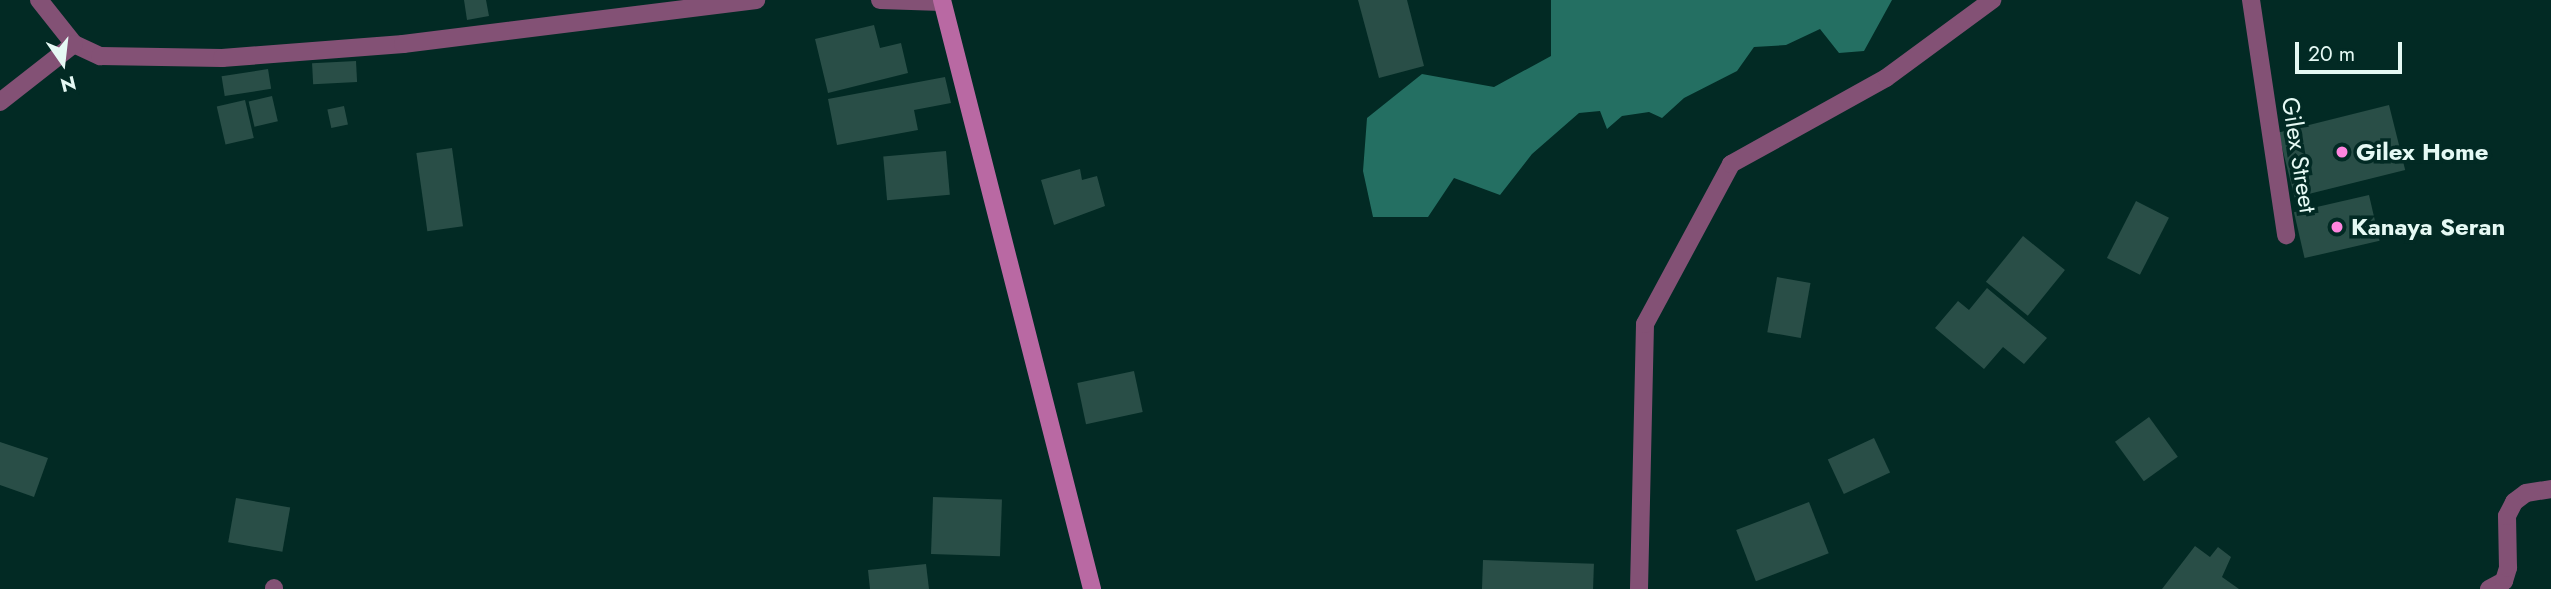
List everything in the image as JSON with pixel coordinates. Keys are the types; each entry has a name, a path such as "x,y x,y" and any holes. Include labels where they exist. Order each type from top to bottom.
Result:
{"street":[{"path":"39,0 74,44 100,56 222,58 402,44 756,0"},
{"path":"880,0 942,1 1091,589"},
{"path":"1639,589 1645,324 1731,164 1886,78 1992,0"},
{"name":"Gilex Street","path":"2251,0 2286,235"},
{"path":"0,102 74,44"},
{"path":"2489,589 2504,581 2508,568 2507,516 2514,502 2526,493 2551,489"}],"shaded area":[{"path":"1551,0 1892,0 1864,51 1839,53 1820,29 1786,45 1754,47 1737,71 1684,98 1662,118 1649,112 1622,116 1607,129 1600,111 1579,113 1532,154 1500,195 1454,178 1428,217 1373,217 1363,171 1367,118 1422,74 1494,87 1551,56"}],"building":[{"path":"464,0 486,0 489,16 467,20"},
{"path":"1358,0 1407,0 1424,66 1379,78"},
{"path":"874,25 880,48 901,43 908,73 828,93 815,39"},
{"path":"356,61 357,82 313,84 312,63"},
{"path":"268,69 271,89 225,96 222,76"},
{"path":"945,77 951,103 914,110 918,130 837,145 828,99"},
{"path":"272,96 278,121 254,127 249,101"},
{"path":"245,100 254,138 226,145 217,107"},
{"name":"Gilex Home","path":"2389,105 2405,170 2295,198 2278,133"},
{"path":"344,106 348,125 331,128 327,110"},
{"path":"452,148 463,226 427,231 416,153"},
{"path":"946,151 950,195 887,200 883,156"},
{"path":"1080,169 1082,180 1097,176 1105,206 1054,225 1041,180"},
{"name":"Kanaya Seran","path":"2369,195 2380,241 2305,258 2294,212"},
{"path":"2136,201 2169,218 2140,275 2107,258"},
{"path":"2023,236 2065,270 2028,316 1986,282"},
{"path":"1777,277 1810,283 1801,338 1767,332"},
{"path":"1987,288 2047,338 2024,364 2003,347 1984,369 1935,328 1958,301 1969,310"},
{"path":"1134,371 1143,412 1086,424 1077,383"},
{"path":"2149,417 2178,457 2144,481 2115,442"},
{"path":"1874,438 1890,472 1844,494 1828,460"},
{"path":"0,442 48,458 34,497 0,485"},
{"path":"933,497 1002,499 1000,556 931,554"},
{"path":"236,498 290,508 282,552 228,542"},
{"path":"1809,502 1829,553 1756,581 1736,530"},
{"path":"2195,546 2210,557 2218,547 2231,557 2222,577 2239,589 2162,589"},
{"path":"1483,560 1594,564 1593,589 1482,589"},
{"path":"926,564 929,589 870,589 868,570"}],"place":[{"name":"Gilex Home","path":"2342,152"},
{"name":"Kanaya Seran","path":"2337,227"}]}
